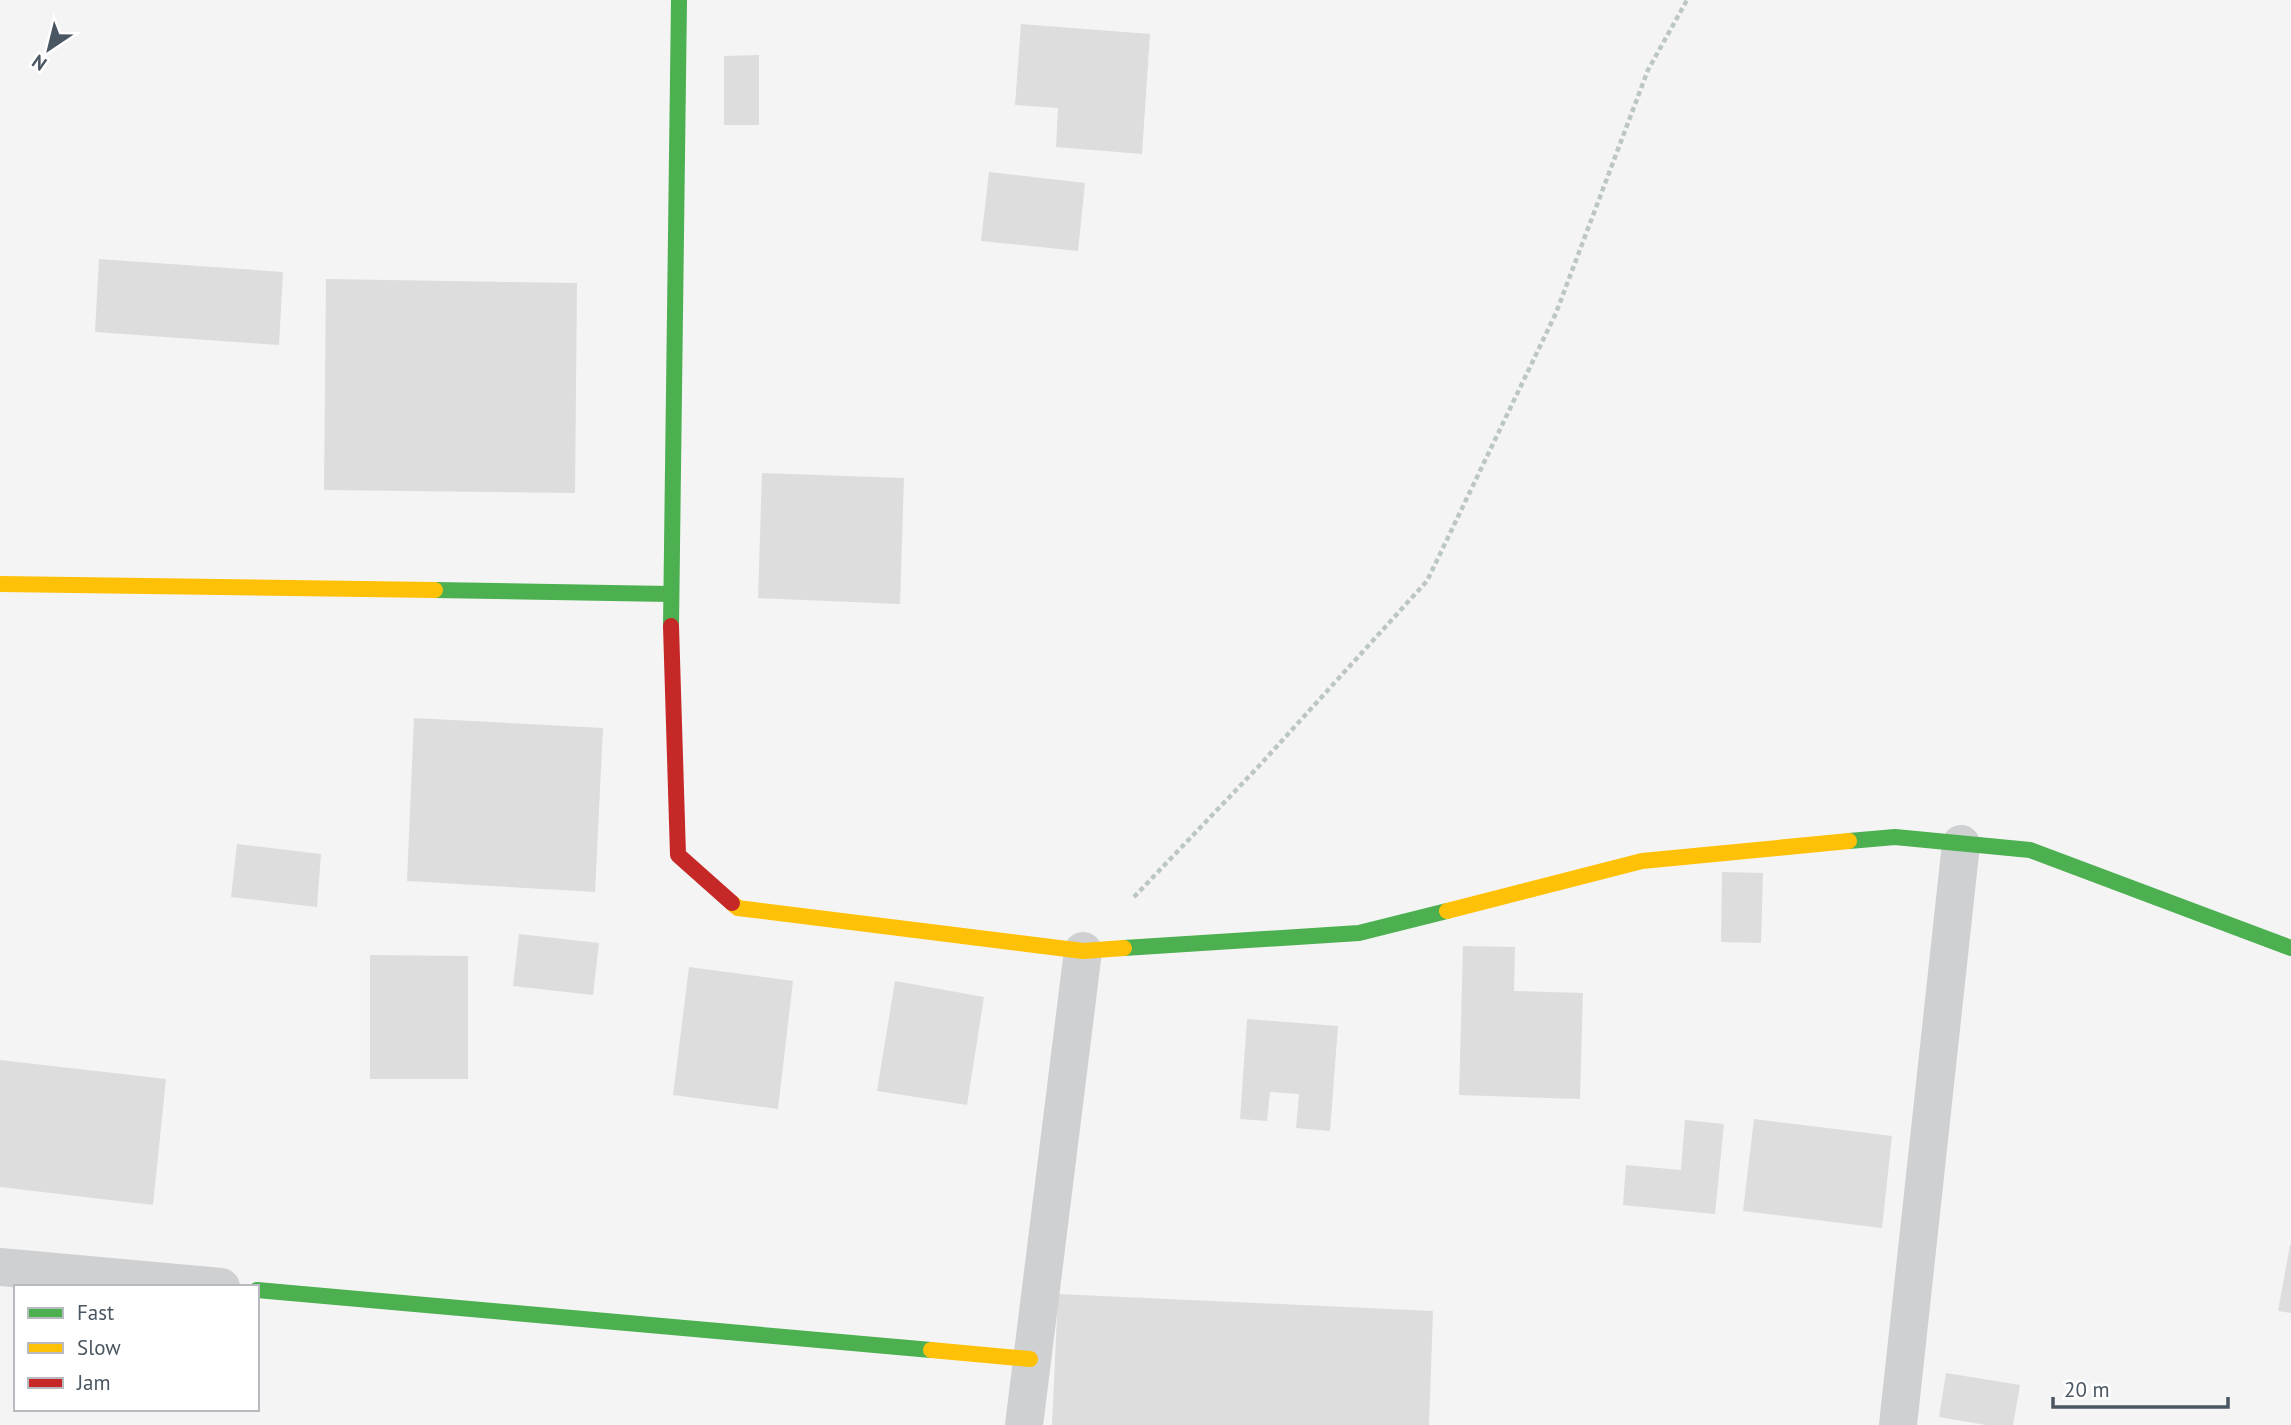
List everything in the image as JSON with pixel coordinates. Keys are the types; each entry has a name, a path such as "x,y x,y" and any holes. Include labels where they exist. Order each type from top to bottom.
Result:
{"street":[{"path":"679,0 670,594 678,855 738,908 1083,951 1359,933 1642,861 1895,836 2030,850 2291,948"},
{"path":"0,584 670,594"},
{"path":"1898,1425 1961,844"},
{"path":"1024,1425 1030,1359 1083,951"},
{"path":"0,1267 199,1285"},
{"path":"259,1290 1030,1359"}],"path":[{"path":"1083,951 1259,766 1427,581 1556,313 1648,70 1687,0"}],"building":[{"path":"1021,24 1150,34 1142,154 1056,147 1058,108 1015,105"},
{"path":"759,55 759,125 724,125 724,56"},
{"path":"989,172 1085,183 1078,251 981,241"},
{"path":"99,259 283,272 279,345 95,332"},
{"path":"326,279 577,283 575,493 324,490"},
{"path":"762,473 904,478 900,604 758,598"},
{"path":"414,718 603,728 595,892 407,881"},
{"path":"237,844 321,854 317,907 231,897"},
{"path":"1722,872 1763,873 1761,943 1721,942"},
{"path":"519,934 599,943 593,995 513,986"},
{"path":"1463,946 1515,947 1514,991 1583,993 1580,1099 1459,1095"},
{"path":"370,955 468,956 468,1079 370,1079"},
{"path":"689,967 793,981 778,1109 673,1095"},
{"path":"895,981 984,997 967,1105 877,1091"},
{"path":"1247,1019 1338,1026 1330,1131 1296,1128 1299,1094 1270,1092 1267,1121 1240,1119"},
{"path":"0,1060 166,1079 153,1205 0,1187"},
{"path":"1754,1119 1892,1136 1882,1228 1743,1211"},
{"path":"1685,1120 1724,1124 1715,1214 1623,1205 1626,1165 1681,1170"},
{"path":"2291,1245 2291,1313 2278,1311"},
{"path":"1058,1294 1433,1311 1429,1425 1052,1425"},
{"path":"1946,1373 2020,1385 2013,1425 1986,1425 1939,1417"}],"traffic: fast":[{"path":"671,626 679,0"},
{"path":"435,590 670,594"},
{"path":"1849,841 1895,837 2030,850 2291,948"},
{"path":"1124,948 1359,933 1447,911"},
{"path":"259,1290 931,1350"}],"traffic: slow":[{"path":"0,584 435,590"},
{"path":"1447,911 1642,861 1849,841"},
{"path":"732,903 738,908 1083,951 1124,948"},
{"path":"931,1350 1030,1359"}],"traffic: jam":[{"path":"671,626 678,855 732,903"}]}
